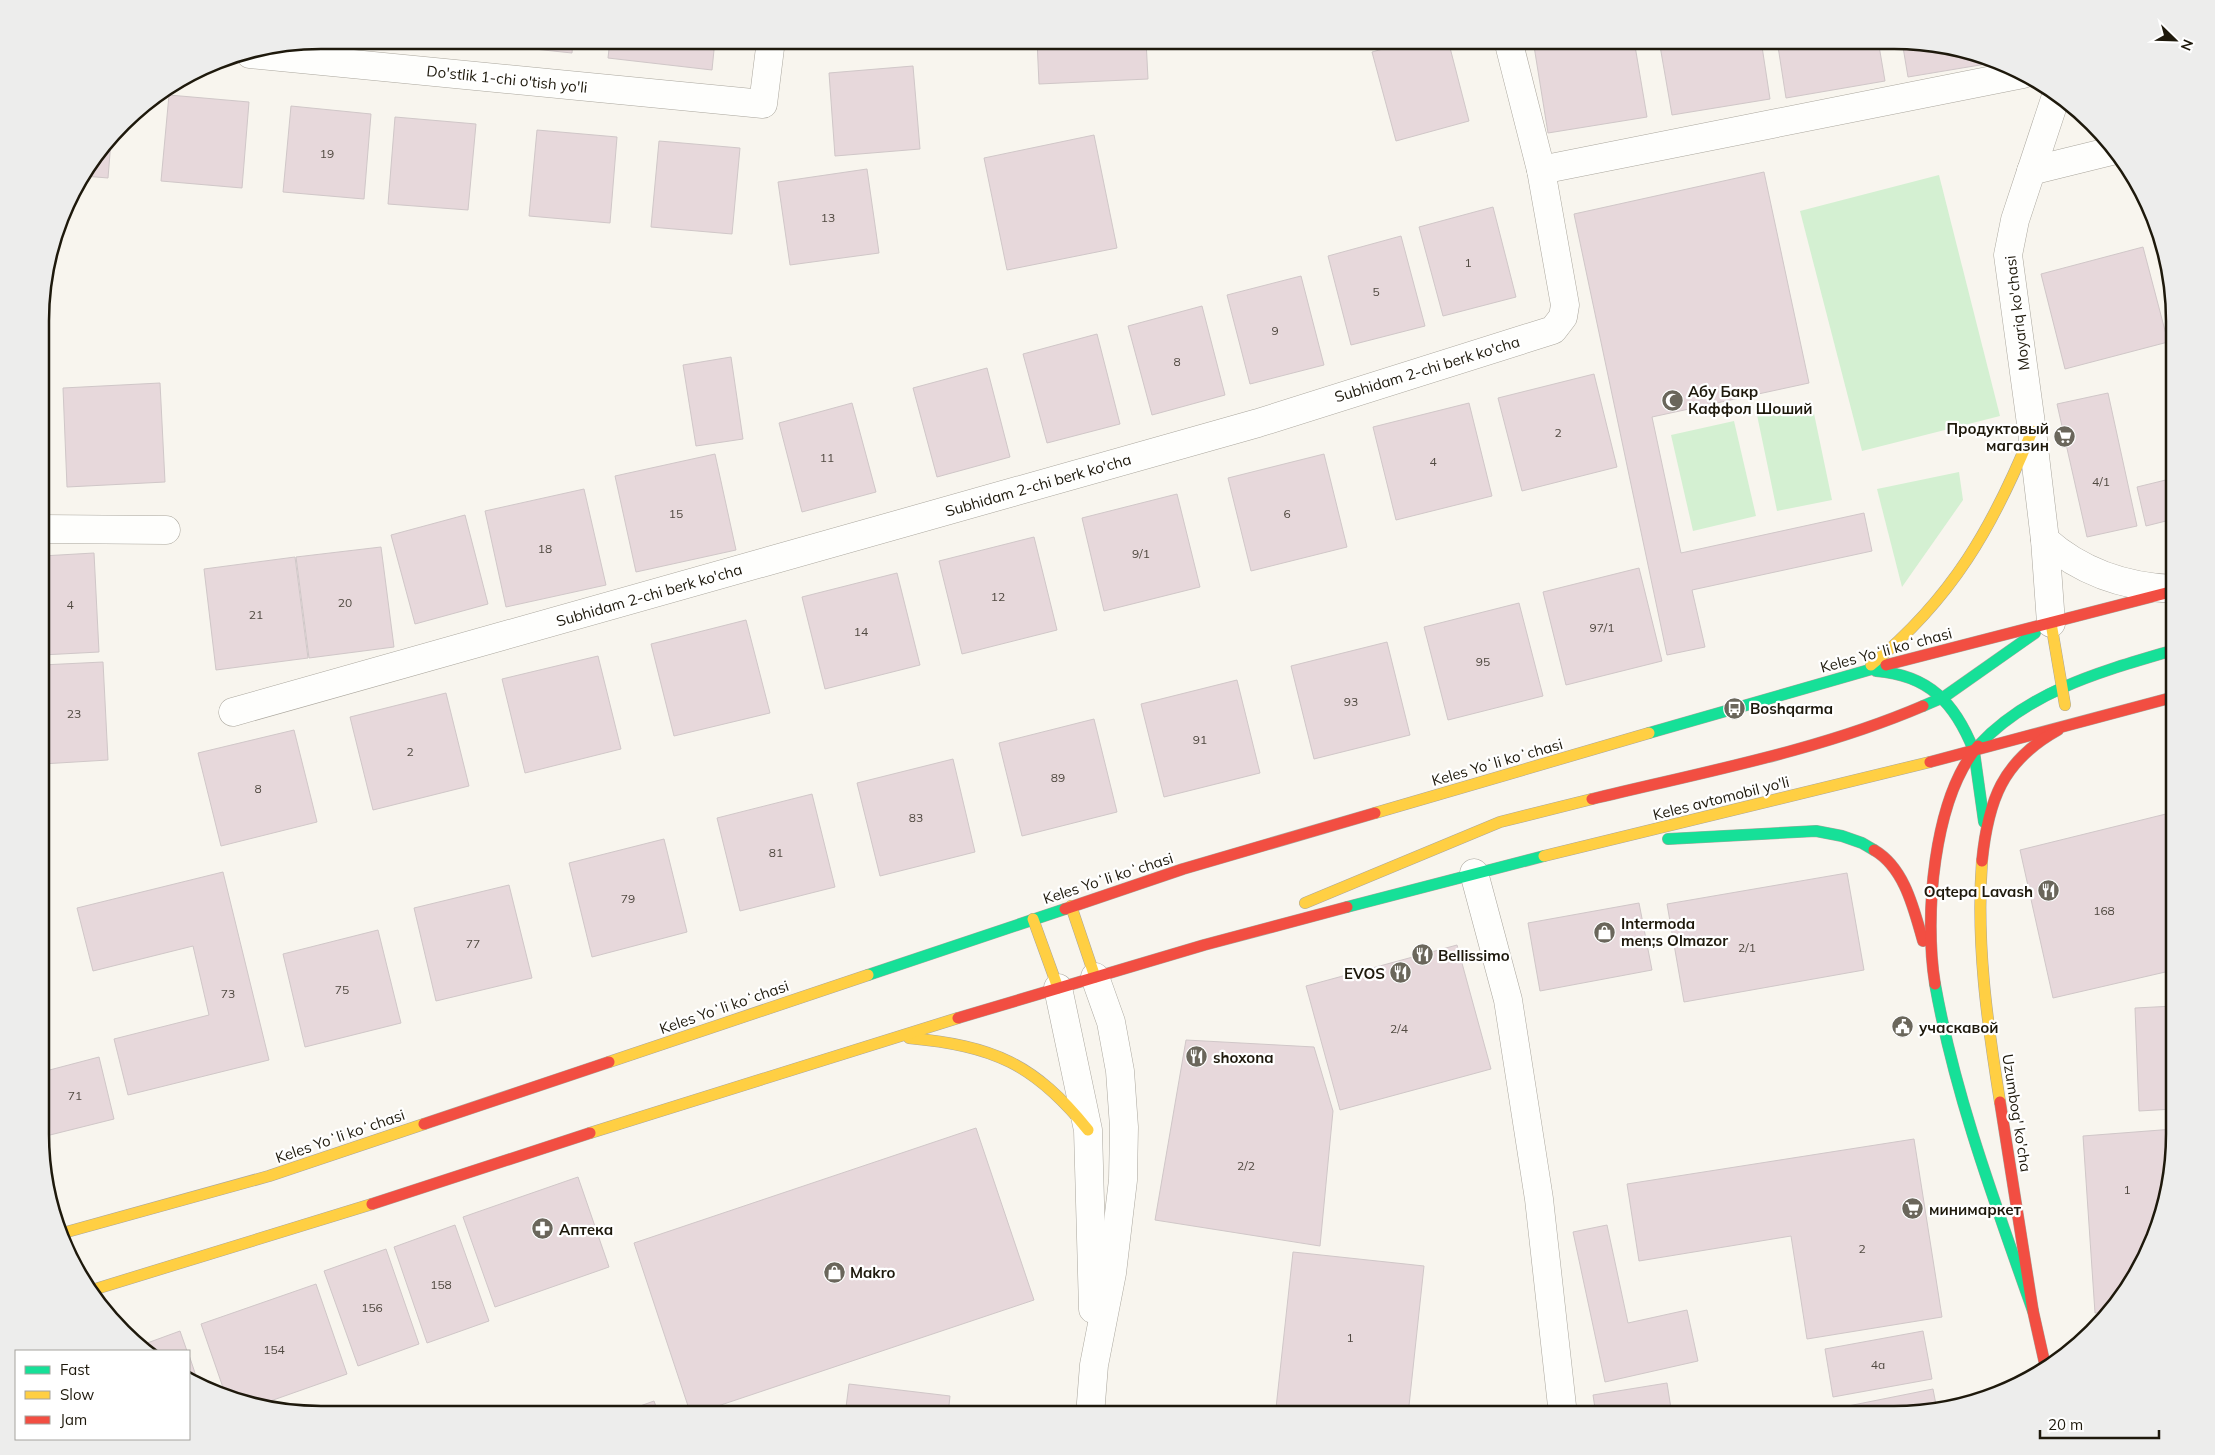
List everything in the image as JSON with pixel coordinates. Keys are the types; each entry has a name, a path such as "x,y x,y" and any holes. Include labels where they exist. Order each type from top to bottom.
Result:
{"main road":[{"path":"1862,672 1892,650 1915,626 1962,569 1998,512 2014,478 2032,430"},
{"name":"Keles Yoʻli koʻchasi","path":"67,1232 269,1176 1192,866 1862,672 2166,592"},
{"path":"1204,945 1500,822 1834,739 1886,722 1944,697 2051,623 2068,724"},
{"path":"1933,974 1932,901 1936,854 1954,789 1974,751 1998,726 2026,707 2062,688 2083,678 2166,652"},
{"name":"Uzumbog' ko'cha","path":"1862,672 1882,671 1899,674 1931,687 1944,697 1962,721 1974,751 1985,828"},
{"path":"1974,751 2068,724 2166,699"},
{"name":"Uzumbog' ko'cha","path":"2044,1361 2033,1311 1981,972 1980,899 1985,828 1991,805 2015,763 2032,746 2068,724"},
{"name":"Keles avtomobil yo'li","path":"1474,873 1974,751"},
{"path":"1601,843 1816,831 1831,833 1862,842 1892,863 1910,896 1933,974 1942,1022 1966,1114 2033,1311"},
{"path":"97,1289 305,1226 604,1128 894,1037 1204,945 1474,873"},
{"path":"1071,906 1095,977"},
{"path":"1033,919 1058,988"},
{"path":"894,1037 949,1042 1002,1056 1046,1082 1068,1103 1088,1130"}],"street":[{"name":"Do'stlik 1-chi o'tish yo'li","path":"262,55 763,104 770,49"},
{"name":"Subhidam 2-chi berk ko'cha","path":"233,712 1258,423 1553,330 1563,318 1565,305 1541,170 1510,49"},
{"path":"1541,170 2013,76"},
{"name":"Moyariq ko'chasi","path":"2051,623 2045,540 2008,254 2015,220 2054,101"},
{"path":"2031,171 2108,152"},
{"path":"49,529 166,530"},
{"path":"2045,540 2061,554 2096,574 2136,586 2166,589"},
{"path":"1474,873 1508,1000 1539,1199 1562,1406"},
{"path":"1094,1365 1112,1273 1123,1180 1124,1144 1120,1071 1111,1022 1095,977"},
{"path":"1058,988 1088,1130 1094,1365 1091,1406"}],"green space":[{"path":"1939,175 2000,416 1862,451 1800,211"},
{"path":"1812,404 1832,500 1777,511 1757,415"},
{"path":"1734,421 1756,516 1693,531 1671,435"},
{"path":"1959,472 1963,500 1902,587 1877,489"}],"building":[{"path":"534,49 572,49 572,53"},
{"path":"609,49 714,49 712,70 608,58"},
{"path":"1037,49 1146,49 1148,79 1039,84"},
{"path":"1383,49 1450,49 1469,121 1396,141 1372,52"},
{"path":"1534,49 1636,49 1647,117 1548,133"},
{"path":"1661,49 1762,49 1770,99 1672,115"},
{"path":"1778,49 1880,49 1885,81 1786,98"},
{"path":"1903,49 1948,54 1985,64 1908,77"},
{"path":"913,66 920,149 835,156 829,73"},
{"path":"169,95 249,102 242,188 161,181"},
{"path":"291,106 371,114 364,199 283,192"},
{"path":"395,117 476,124 468,210 388,204"},
{"path":"537,130 617,137 610,223 529,216"},
{"path":"1094,135 1117,248 1007,270 984,158"},
{"path":"659,141 740,148 732,234 651,227"},
{"path":"110,148 108,178 90,177"},
{"path":"867,169 879,253 790,265 778,182"},
{"name":"Абу Бакр Каффол Шоший","path":"1764,172 1809,383 1652,417 1681,553 1864,513 1872,551 1692,590 1705,647 1667,655 1574,214"},
{"path":"1493,207 1516,297 1443,316 1419,227"},
{"path":"1401,236 1425,326 1351,345 1328,256"},
{"path":"2143,247 2166,334 2166,343 2065,369 2041,274"},
{"path":"1301,276 1324,365 1250,384 1227,295"},
{"path":"1202,306 1225,395 1152,415 1128,326"},
{"path":"1097,334 1120,424 1047,443 1023,354"},
{"path":"731,357 743,439 696,446 683,365"},
{"path":"987,368 1010,457 937,477 913,388"},
{"path":"1594,374 1617,467 1522,491 1498,398"},
{"path":"160,383 165,482 67,487 63,388"},
{"path":"2108,393 2137,526 2087,537 2057,404"},
{"path":"852,403 876,492 802,512 779,423"},
{"path":"1469,403 1492,496 1396,520 1373,427"},
{"path":"715,454 736,550 636,572 615,476"},
{"path":"1324,454 1347,547 1251,571 1228,478"},
{"path":"2166,480 2166,521 2146,526 2137,487"},
{"path":"584,489 606,585 506,607 485,511"},
{"path":"1177,494 1200,587 1104,611 1082,518"},
{"path":"465,515 488,604 415,624 391,535"},
{"path":"1034,537 1057,630 962,654 939,561"},
{"path":"381,547 394,647 309,658 296,557"},
{"path":"94,553 99,652 49,655 49,556"},
{"path":"295,557 308,658 216,670 204,569"},
{"path":"1639,568 1662,661 1566,685 1543,592"},
{"path":"897,573 920,665 825,689 802,597"},
{"path":"1519,603 1543,696 1448,720 1424,627"},
{"path":"746,620 770,713 674,736 651,644"},
{"path":"1387,642 1410,735 1314,759 1291,666"},
{"path":"598,656 621,749 525,773 502,679"},
{"path":"103,662 108,760 49,764 49,665"},
{"path":"1237,680 1260,773 1164,797 1141,704"},
{"path":"446,693 469,786 373,810 350,717"},
{"path":"1094,719 1117,812 1022,836 999,743"},
{"path":"294,730 317,822 221,846 198,753"},
{"path":"953,759 975,852 880,876 857,783"},
{"path":"812,794 835,887 740,911 717,818"},
{"path":"2166,814 2166,972 2053,998 2020,850"},
{"path":"664,839 687,932 592,957 569,863"},
{"path":"223,872 269,1060 128,1095 114,1039 209,1015 193,946 93,971 77,908"},
{"path":"1847,873 1864,970 1684,1002 1667,904"},
{"path":"509,885 532,978 436,1001 414,908"},
{"path":"1639,903 1652,970 1540,991 1528,923"},
{"path":"378,930 401,1023 305,1047 283,954"},
{"path":"1457,945 1491,1069 1340,1110 1306,986"},
{"path":"2166,1006 2166,1109 2139,1111 2135,1008"},
{"path":"1186,1040 1314,1047 1333,1111 1320,1246 1155,1220"},
{"path":"99,1057 114,1119 49,1135 49,1070"},
{"path":"976,1128 1034,1300 718,1406 688,1406 634,1243"},
{"path":"2166,1130 2166,1153 2161,1188 2146,1239 2130,1270 2100,1313 2095,1313 2083,1136"},
{"path":"1914,1139 1942,1317 1807,1339 1791,1236 1639,1261 1627,1184"},
{"path":"578,1177 609,1267 495,1307 463,1217"},
{"path":"455,1225 489,1321 427,1343 394,1247"},
{"path":"1607,1225 1628,1323 1687,1310 1698,1361 1605,1382 1573,1232"},
{"path":"386,1249 419,1344 358,1366 324,1271"},
{"path":"1293,1252 1424,1266 1409,1406 1276,1406"},
{"path":"316,1284 347,1374 269,1401 233,1392 223,1389 201,1324"},
{"path":"180,1331 187,1350 155,1350 146,1343"},
{"path":"1923,1331 1932,1379 1833,1397 1825,1349"},
{"path":"190,1358 196,1376 190,1373"},
{"path":"1667,1383 1671,1406 1595,1406 1593,1395"},
{"path":"849,1384 950,1396 949,1406 846,1406"},
{"path":"1933,1389 1936,1403 1913,1406 1848,1406"},
{"path":"654,1401 656,1406 640,1406"}],"traffic: fast":[{"path":"1923,706 1944,697 2035,633"},
{"path":"1978,746 1998,727 2021,710 2044,697 2094,675 2166,652"},
{"path":"1649,733 1886,665"},
{"path":"1876,671 1911,678 1938,694 1958,719 1974,751"},
{"path":"1974,751 1984,822"},
{"path":"1668,839 1816,831 1842,836 1862,843 1874,850"},
{"path":"1347,907 1544,856"},
{"path":"868,975 1065,909"},
{"path":"1935,984 1953,1067 1977,1149 2033,1311"}],"traffic: slow":[{"path":"1871,665 1900,640 1925,614 1967,559 2002,499 2032,431"},
{"path":"2051,623 2065,705"},
{"path":"1375,813 1649,733"},
{"path":"1544,856 1930,762"},
{"path":"1305,903 1500,822 1592,799"},
{"path":"1982,861 1980,922 1984,982 2000,1102"},
{"path":"1071,906 1095,977"},
{"path":"1033,919 1058,988"},
{"path":"609,1062 868,975"},
{"path":"590,1133 958,1018"},
{"path":"909,1038 965,1046 1010,1062 1049,1088 1088,1130"},
{"path":"67,1232 269,1176 424,1124"},
{"path":"97,1289 372,1204"}],"traffic: jam":[{"path":"1886,665 2166,593"},
{"path":"1930,762 2166,699"},
{"path":"1592,799 1718,770 1801,748 1843,736 1923,706"},
{"path":"1982,861 1989,820 2001,785 2023,755 2058,730"},
{"path":"1935,984 1931,926 1936,860 1942,827 1951,796 1963,769 1978,746"},
{"path":"1065,909 1183,869 1375,813"},
{"path":"1874,850 1885,858 1901,879 1912,903 1923,941"},
{"path":"958,1018 1204,945 1347,907"},
{"path":"424,1124 609,1062"},
{"path":"2000,1102 2033,1311 2044,1361"},
{"path":"372,1204 590,1133"}],"place":[{"name":"Абу Бакр Каффол Шоший","path":"1672,400"},
{"name":"Продуктовый магазин","path":"2065,437"},
{"name":"Boshqarma","path":"1734,708"},
{"name":"Oqtepa Lavash","path":"2049,891"},
{"name":"Intermoda men;s Olmazor","path":"1605,932"},
{"name":"Bellissimo","path":"1422,955"},
{"name":"EVOS","path":"1401,973"},
{"name":"учаскавой","path":"1903,1027"},
{"name":"shoxona","path":"1197,1057"},
{"name":"минимаркет","path":"1913,1209"},
{"name":"Аптека","path":"543,1229"},
{"name":"Makro","path":"834,1272"}]}
